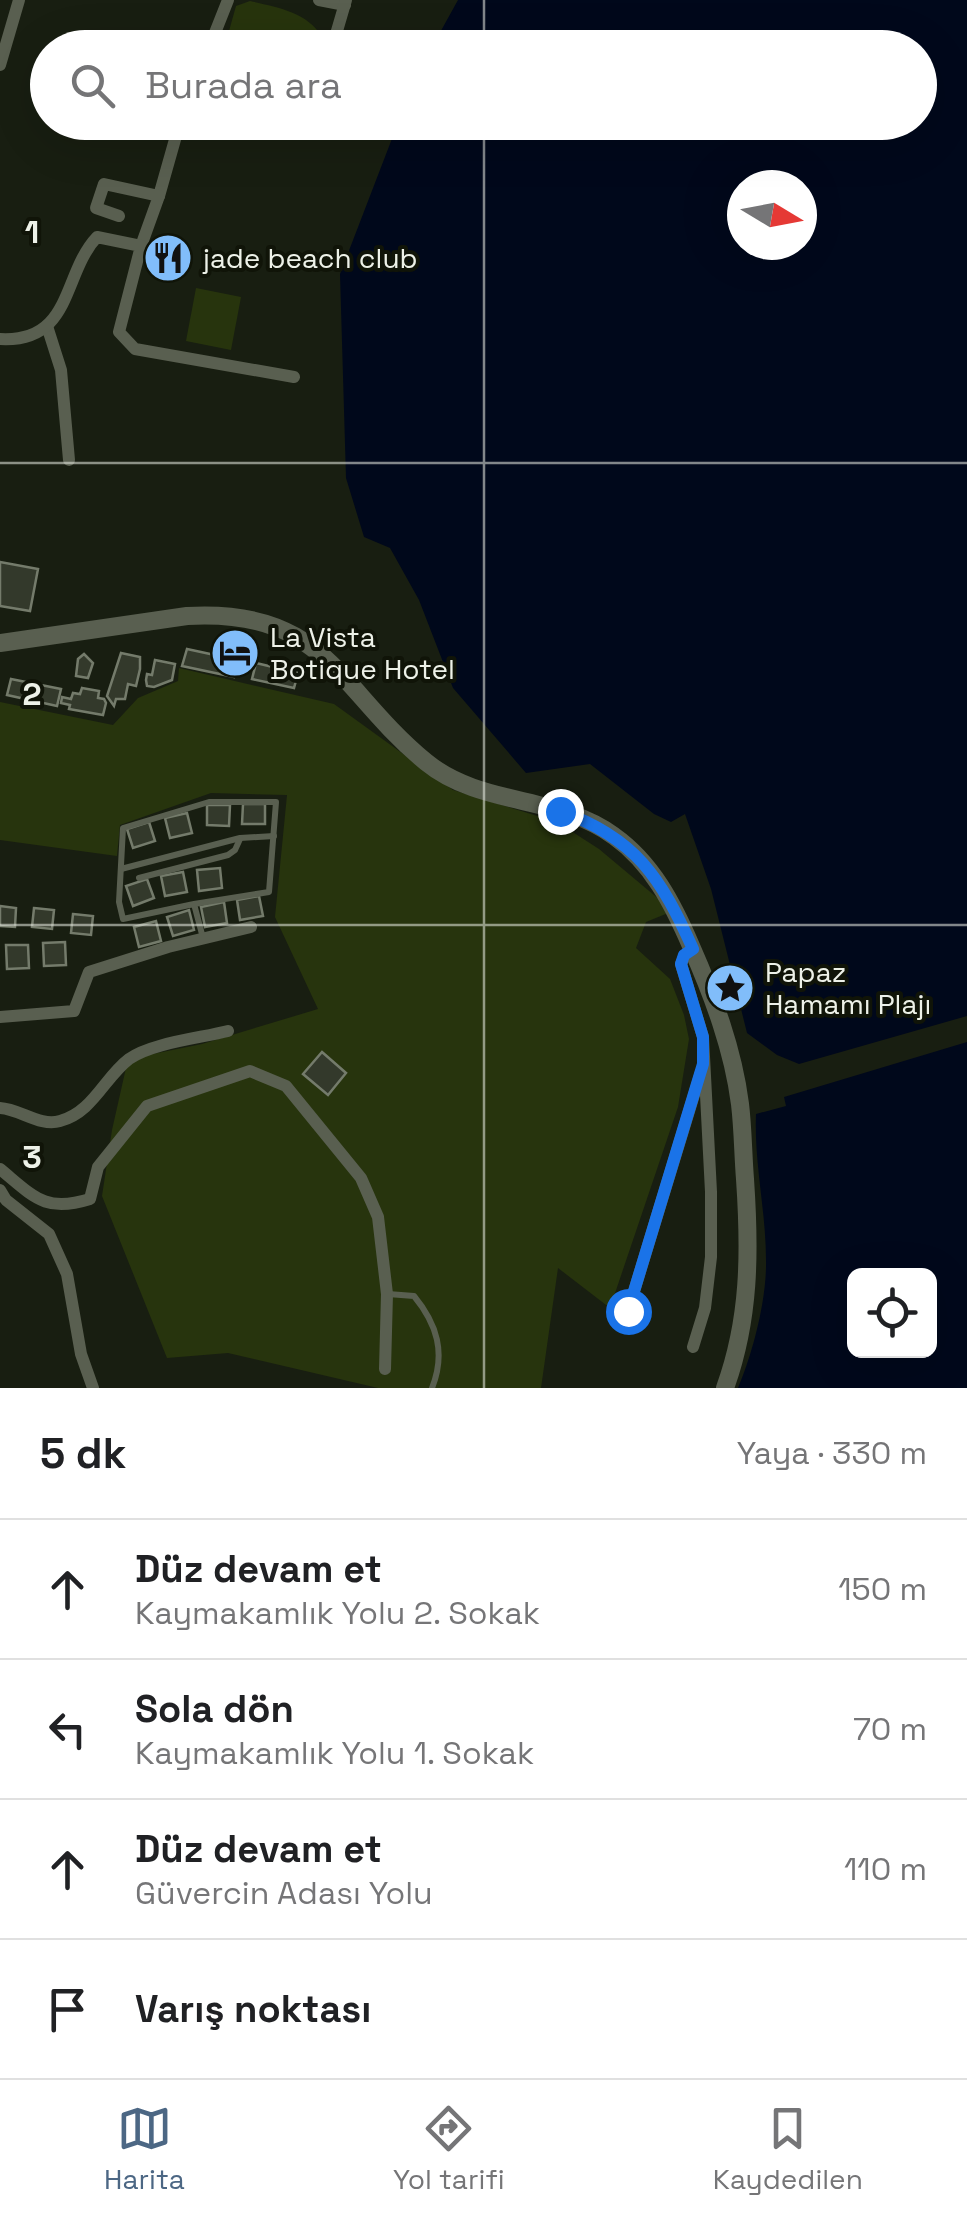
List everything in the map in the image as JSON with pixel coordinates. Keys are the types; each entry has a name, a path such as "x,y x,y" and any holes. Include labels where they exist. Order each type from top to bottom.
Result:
{"main road":[{"path":"0,644 210,614 268,623 325,655 402,739 455,782 582,819 624,843 670,897 721,1021 740,1101 750,1245 736,1356 726,1388"}],"street":[{"path":"0,65 5,37 20,0"},
{"path":"216,30 228,0"},
{"path":"319,0 346,2 337,30"},
{"path":"177,140 141,246 120,332 135,348 294,377"},
{"path":"119,216 96,208 104,184 158,196"},
{"path":"0,338 32,334 47,326 62,309 86,250 98,237 141,246"},
{"path":"47,326 61,370 69,460"},
{"path":"0,1017 74,1010 89,972 251,926"},
{"path":"693,949 684,955 681,964 703,1037 712,1257 694,1347"},
{"path":"0,1108 15,1108 33,1118 62,1120 84,1110 134,1056 228,1031"},
{"path":"628,1311 703,1064"},
{"path":"0,1170 51,1206 90,1200 98,1167 146,1106 250,1071 286,1086 361,1178 378,1217 386,1294 385,1369"},
{"path":"0,1190 6,1200 50,1234 67,1274 81,1354 94,1388"}],"lane":[{"path":"208,802 276,802 274,836 269,892 124,919 119,902 123,828 208,802"},
{"path":"121,869 240,838 274,836"},
{"path":"139,878 228,855 236,850 240,838"},
{"path":"194,904 202,938"},
{"path":"386,1294 414,1296 428,1314 438,1339 440,1367 432,1388"}],"green space":[{"path":"250,1 291,12 317,30 229,30 236,6"},
{"path":"196,288 241,297 231,350 186,341"},
{"path":"179,668 334,704 453,790 557,822 599,849 673,911 646,922 636,948 670,979 684,1015 689,1039 678,1107 610,1308 558,1268 541,1388 378,1388 228,1353 167,1358 102,1196 112,1130 128,1059 202,1044 318,1009 275,917 287,795 211,793 120,825 117,856 0,840 0,702 113,725 138,698 178,681"}],"water":[{"path":"458,0 967,0 967,1016 799,1064 777,1055 747,1033 711,889 685,814 671,822 654,814 590,764 526,773 453,688 419,600 390,548 364,537 346,478 340,274 391,140 937,140 937,30 441,30"},
{"path":"967,1042 967,1388 738,1388 758,1325 766,1275 756,1114 786,1106 784,1097"}],"building":[{"path":"0,562 38,569 30,611 0,606"},
{"path":"187,649 238,660 234,677 182,666"},
{"path":"121,653 140,657 140,669 136,686 128,684 125,699 116,699 114,706 107,696"},
{"path":"84,654 93,663 88,678 76,676 78,659"},
{"path":"155,660 175,664 172,680 147,686 147,674 152,675"},
{"path":"256,663 298,673 294,688 252,679"},
{"path":"11,679 61,689 57,706 7,695"},
{"path":"82,688 99,691 98,698 106,703 103,715 69,709 70,705 61,703 62,697 71,699"},
{"path":"243,804 265,804 265,824 242,824"},
{"path":"207,805 230,805 229,826 207,825"},
{"path":"187,813 192,833 170,838 165,818"},
{"path":"149,822 155,841 133,848 127,829"},
{"path":"220,868 222,888 199,891 197,870"},
{"path":"183,872 187,892 165,896 161,876"},
{"path":"147,879 154,898 133,906 126,886"},
{"path":"259,896 263,916 240,920 237,900"},
{"path":"224,902 227,923 205,927 201,907"},
{"path":"0,906 16,908 15,927 0,926"},
{"path":"34,908 54,910 52,929 32,927"},
{"path":"189,910 194,930 173,936 167,917"},
{"path":"73,914 93,916 91,935 71,933"},
{"path":"156,921 161,941 139,947 134,927"},
{"path":"65,942 66,965 44,966 43,943"},
{"path":"6,945 28,945 29,968 7,969"},
{"path":"322,1052 346,1073 328,1095 303,1074"}],"place":[{"name":"jade beach club","path":"168,258"},
{"name":"La Vista Botique Hotel","path":"235,653"},
{"name":"Papaz Hamamı Plajı","path":"730,988"}],"route":[{"path":"560,811 610,832 624,843 670,897 693,949 684,955 681,964 703,1037 703,1064 628,1311"}]}
